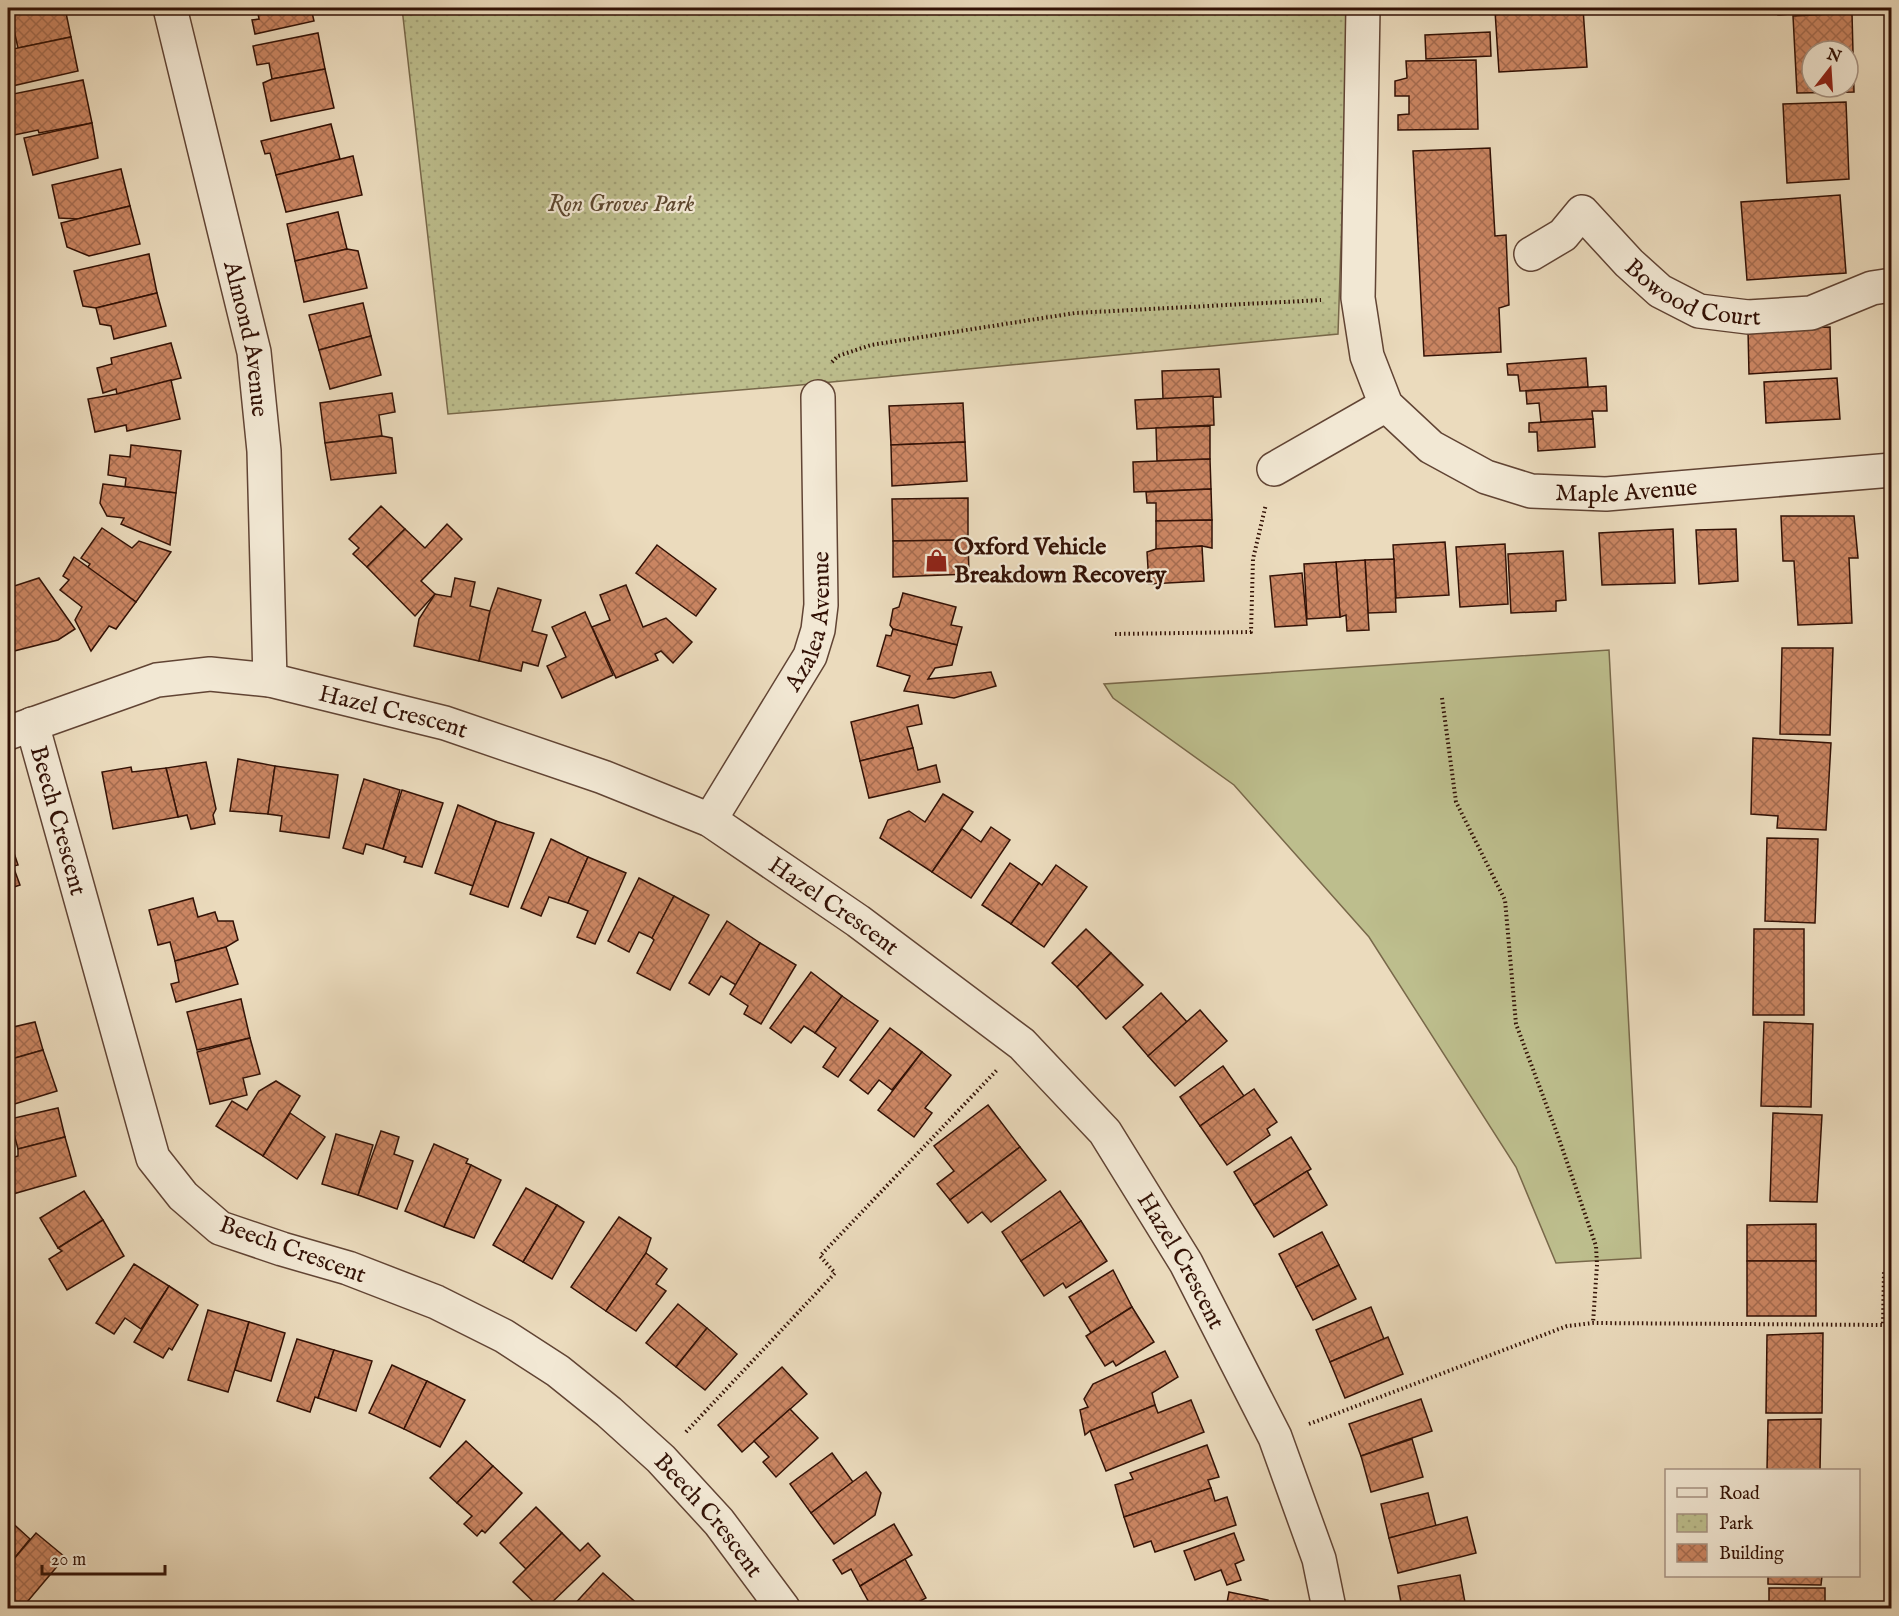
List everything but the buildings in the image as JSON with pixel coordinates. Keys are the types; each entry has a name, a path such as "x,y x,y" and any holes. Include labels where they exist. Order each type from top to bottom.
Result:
{"street":[{"name":"Almond Avenue","path":"170,8 254,352 264,451 270,680"},
{"name":"Maple Avenue","path":"1363,8 1358,298 1367,356 1386,405 1431,447 1486,477 1532,491 1606,494 1892,470"},
{"name":"Bowood Court","path":"1531,255 1563,235 1582,212 1629,263 1660,291 1699,311 1748,316 1811,313 1872,288 1892,285"},
{"name":"Azalea Avenue","path":"710,820 810,656 818,630 821,605 818,397"},
{"path":"1274,469 1386,405"},
{"name":"Hazel Crescent","path":"20,729 157,680 210,674 270,680 445,723 603,777 710,820 858,921 1022,1044 1105,1132 1186,1263 1275,1437 1319,1559 1329,1608"},
{"name":"Beech Crescent","path":"20,729 153,1158 183,1196 220,1228 348,1268 436,1302 504,1336 558,1371 609,1412 661,1459 720,1522 783,1608"}],"path":[{"path":"818,397 823,373 838,356 871,345 1076,313 1358,298"},
{"path":"1115,634 1251,632 1253,559 1274,469"},
{"path":"1442,698 1456,802 1505,900 1516,1024 1596,1246 1598,1264 1593,1323"},
{"path":"661,1459 835,1273 820,1256 1022,1044"},
{"path":"1275,1437 1567,1326 1593,1323 1883,1325 1884,1270"}],"green space":[{"name":"Ron Groves Park","path":"402,8 1349,8 1338,334 800,385 448,414"},
{"path":"1609,650 1641,1258 1556,1263 1516,1167 1369,937 1234,785 1113,698 1104,684"}],"place":[{"name":"Oxford Vehicle Breakdown Recovery","path":"936,560"}]}
